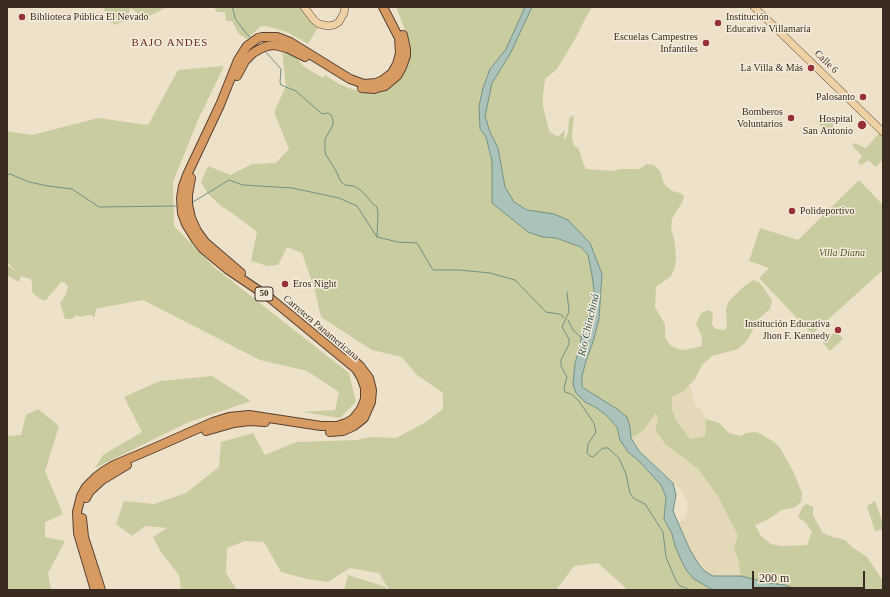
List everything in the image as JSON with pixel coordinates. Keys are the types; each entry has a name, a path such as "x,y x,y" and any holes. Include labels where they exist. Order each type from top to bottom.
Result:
{"highway":[{"name":"Carretera Panamericana","path":"101,590 84,537 81,520 84,502 90,491 102,480 125,466 205,431 220,426 244,422 264,422 328,432 338,432 354,426 361,421 369,410 372,395 370,381 365,371 355,361 240,272 205,242 197,231 191,218 188,195 191,172 197,153 220,105 238,60 250,44 258,38 267,36 283,39 350,79 364,84 376,83 392,73 397,64 400,53 399,38 383,7"},
{"name":"Carretera Panamericana","path":"95,590 78,533 77,512 81,496 86,487 104,471 114,465 213,422 229,417 249,415 321,426 337,426 353,419 364,403 364,384 356,369 270,298 226,269 196,240 186,224 181,206 183,186 238,72 245,61 260,49 274,46 287,48 354,86 374,89 385,86 394,79 399,72 406,56 404,37 390,7"}],"main road":[{"path":"304,7 319,24 331,26 344,13 345,7"},
{"path":"308,7 314,16 323,22 335,21 340,18 342,7"},
{"name":"Calle 6","path":"754,7 883,132"}],"shaded area":[{"path":"689,386 691,388 695,405 702,411 706,419 705,436 690,439 676,421 672,410 672,397 684,391"},
{"path":"656,412 658,421 655,430 665,444 698,469 717,495 739,535 734,549 738,559 741,576 713,576 700,566 690,550 678,523 686,517 688,505 682,491 639,451 631,438 643,431"}],"green space":[{"path":"105,7 167,7 145,18 130,8 127,20 114,25 104,10"},
{"path":"214,7 301,7 309,20 318,27 308,44 287,32 266,26 261,26 247,39 239,34 232,21 226,21 225,12 217,12"},
{"path":"396,7 525,7 506,49 490,69 483,88 479,106 480,129 486,137 492,161 492,203 528,232 543,237 556,238 581,247 588,255 594,291 592,305 584,326 575,364 585,402 606,415 617,427 620,440 628,452 639,461 661,485 666,497 664,519 672,534 681,560 687,571 713,590 628,590 598,563 574,566 556,590 389,590 379,573 350,568 328,582 307,579 281,572 264,542 245,541 227,548 226,573 237,590 181,590 179,575 161,552 153,537 167,528 145,526 132,536 116,524 124,501 154,504 186,493 219,467 221,442 253,433 265,455 296,442 357,440 371,437 396,438 426,422 443,409 443,393 417,375 402,357 372,350 321,317 315,291 302,253 287,247 278,265 268,266 251,261 257,232 221,206 208,194 201,182 208,166 231,175 252,164 276,163 289,149 274,112 286,86 282,51 296,57 303,66 323,78 325,75 339,84 354,90 369,92 394,83 404,72 409,57 410,42"},
{"path":"532,7 592,7 557,69 545,79 543,106 549,131 558,137 565,130 565,140 568,133 569,118 574,115 572,137 574,146 579,149 586,169 612,171 620,169 639,169 647,164 654,165 660,171 664,184 672,191 680,193 684,196 683,201 672,219 671,228 675,243 676,258 675,268 671,276 656,287 655,307 665,324 665,337 670,345 681,350 702,346 702,337 696,324 701,313 708,310 713,313 712,325 716,329 725,330 727,325 726,309 729,301 742,288 753,280 760,283 772,300 770,309 755,322 752,332 746,342 738,349 712,356 702,365 695,379 684,391 672,397 672,410 676,420 690,439 705,436 706,419 719,423 729,433 740,436 746,433 755,432 774,442 781,449 793,471 802,493 801,502 795,507 782,510 767,520 755,525 761,536 771,544 782,546 807,545 812,532 806,523 798,517 803,506 807,504 813,507 813,515 822,532 829,536 845,540 852,547 867,557 883,581 883,590 798,590 785,585 769,583 741,576 738,559 734,549 738,535 717,495 698,469 665,444 655,430 658,421 656,413 643,431 631,438 627,417 582,387 582,376 599,319 602,274 590,243 554,214 527,210 514,202 505,187 498,148 490,132 485,116 492,83 510,54"},
{"path":"224,66 198,120 173,182 174,226 215,268 349,373 356,402 340,418 302,412 335,410 339,392 307,371 260,360 143,300 96,309 94,318 92,315 80,317 77,315 72,319 65,319 60,303 66,294 68,286 65,283 61,282 46,300 42,300 32,291 32,282 30,279 21,276 19,282 7,275 7,265 17,272 7,262 7,131 32,135 98,118 148,125 178,70"},
{"path":"825,113 834,121 833,129 829,133 817,122"},
{"path":"880,132 883,136 883,159 876,167 868,160 861,165 858,162 862,156 852,145 854,143 866,148"},
{"name":"Villa Diana","path":"859,180 883,205 883,270 812,334 759,278 769,268 749,261 760,228 798,240"},
{"path":"836,331 843,339 830,351 823,343"},
{"path":"212,376 251,401 189,422 95,468 103,455 142,432 124,397 160,381"},
{"path":"38,409 59,426 45,471 63,514 45,522 45,537 65,541 48,573 51,590 7,590 7,436 21,435 26,415"},
{"path":"875,501 883,523 883,529 875,531 867,506"},
{"path":"348,575 386,587 386,590 344,590"}],"water":[{"name":"Río Chinchiná","path":"525,7 532,7 510,54 492,83 485,116 490,132 498,148 505,187 514,202 527,210 554,214 568,220 590,243 602,274 599,319 582,376 582,387 627,417 631,438 639,451 673,483 676,495 673,511 690,550 700,566 706,572 713,576 741,576 769,583 785,585 798,590 713,590 694,579 687,571 681,560 672,534 664,519 666,497 661,485 639,461 628,452 620,440 617,427 606,415 585,402 576,393 573,384 575,364 584,326 592,305 594,291 588,255 581,247 556,238 543,237 528,232 492,203 492,161 486,137 480,129 479,106 483,88 490,69 506,49"}],"waterway":[{"path":"231,7 235,18 252,39"},
{"path":"265,51 281,69 281,85 296,91 322,114 328,113 331,115 333,125 325,139 326,155 341,182 345,185 354,186 362,191 377,207 377,237"},
{"path":"7,175 10,174 29,182 72,189 99,207 176,206"},
{"path":"193,202 229,180 243,185 292,188 339,198 357,206 377,237 398,242 417,243 433,270 459,270 490,273 515,280 546,312 559,314 563,316 563,318"},
{"path":"567,292 569,312 562,327 569,339 569,344 561,360 561,366 567,377 564,388 565,392 571,394 578,400 594,423 596,432 588,444 587,453 593,457 603,448 608,448 619,458 626,474 630,493 633,498 645,504 663,532 666,557 676,581 680,586 691,590"},
{"name":"Río Chinchiná","path":"568,320 573,330 582,338"}],"place":[{"name":"Biblioteca Pública El Nevado","path":"22,17"},
{"name":"Institución Educativa Villamaría","path":"718,23"},
{"name":"Escuelas Campestres Infantiles","path":"706,43"},
{"name":"La Villa & Más","path":"811,68"},
{"name":"Palosanto","path":"863,97"},
{"name":"Bomberos Voluntarios","path":"791,118"},
{"name":"Hospital San Antonio","path":"862,125"},
{"name":"Polideportivo","path":"792,211"},
{"name":"Eros Night","path":"285,284"},
{"name":"Institución Educativa Jhon F. Kennedy","path":"838,330"}],"district":[{"name":"BAJO ANDES","path":"170,43"}]}
